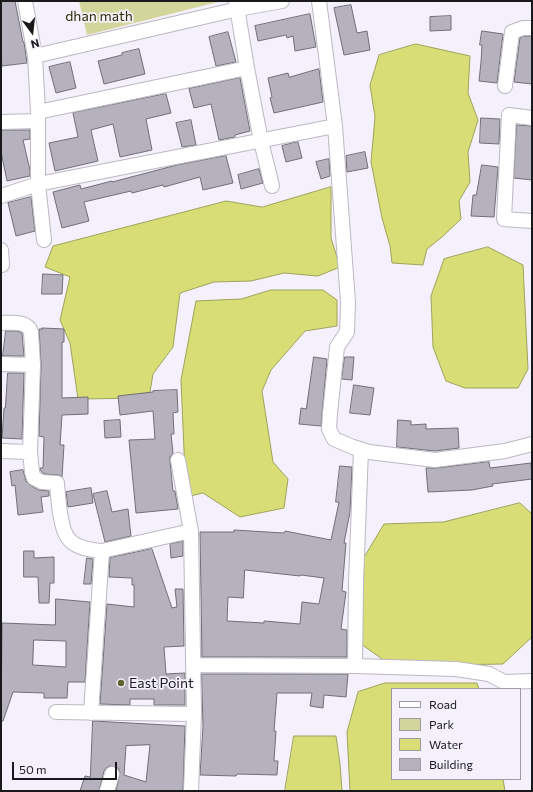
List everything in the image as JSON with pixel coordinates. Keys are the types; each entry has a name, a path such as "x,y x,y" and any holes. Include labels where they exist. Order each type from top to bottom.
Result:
{"street":[{"path":"25,1 35,56 38,116 38,184 44,240"},
{"path":"35,56 237,5 282,1"},
{"path":"319,1 335,126 348,302 347,332 337,347 330,414 329,429 334,440 369,452 435,460 505,451 532,444"},
{"path":"237,5 261,141 272,186"},
{"path":"505,86 512,32 523,28 532,28"},
{"path":"1,122 38,116 247,68"},
{"path":"532,118 509,116 504,219 532,221"},
{"path":"1,196 38,184 335,126"},
{"path":"1,250 2,265"},
{"path":"1,323 26,324 30,327 33,365 30,452 32,472 34,478 42,482 57,483 60,512 68,538 79,546 90,550 102,551 191,531"},
{"path":"1,364 33,365"},
{"path":"355,666 356,582 361,450"},
{"path":"1,451 30,452"},
{"path":"178,460 191,531 194,714 191,791"},
{"path":"91,713 102,551"},
{"path":"193,666 355,666 456,669 489,674 504,682 532,681"},
{"path":"56,712 194,714"},
{"path":"107,791 112,774"}],"green space":[{"name":"dhan math","path":"79,1 218,1 218,2 87,35"}],"water":[{"path":"416,44 470,56 468,93 478,120 468,152 470,182 459,201 461,219 427,249 423,265 392,263 390,246 382,218 371,162 375,117 370,85 379,55"},
{"path":"331,187 331,238 340,267 318,276 284,273 251,281 214,282 180,293 173,347 153,374 149,398 78,399 70,343 60,320 70,277 45,267 53,246 226,201 262,207"},
{"path":"488,247 523,265 528,369 518,388 465,388 446,381 433,347 431,296 444,259"},
{"path":"271,290 323,290 337,300 337,326 305,331 271,370 262,391 273,462 288,479 284,508 240,517 203,493 186,497 181,380 196,301 241,299"},
{"path":"520,503 532,514 532,637 503,664 392,666 361,644 363,559 384,524 443,522"},
{"path":"385,683 477,683 479,688 391,688 391,780 503,780 505,791 350,791 347,732 358,692"},
{"path":"294,736 336,736 342,791 285,791"}],"building":[{"path":"1,1 15,1 27,63 2,66"},
{"path":"351,5 357,33 367,31 370,50 344,55 334,8"},
{"path":"310,14 316,47 295,51 293,36 287,38 286,35 258,41 255,26"},
{"path":"451,16 451,30 430,31 430,17"},
{"path":"482,31 503,34 497,83 479,81"},
{"path":"228,32 236,62 216,66 209,37"},
{"path":"524,36 532,36 532,84 514,82 520,38"},
{"path":"139,49 145,74 104,84 98,61"},
{"path":"70,62 76,88 56,93 49,67"},
{"path":"319,69 323,102 274,113 270,98 272,97 268,78 288,73 289,77"},
{"path":"240,78 250,131 235,135 235,137 219,140 211,104 194,108 189,89"},
{"path":"166,94 171,113 146,119 152,150 120,157 113,124 91,130 98,161 55,171 49,143 78,137 73,113"},
{"path":"481,118 500,119 499,144 480,143"},
{"path":"191,120 196,145 182,147 176,123"},
{"path":"517,125 532,126 532,180 514,178"},
{"path":"1,130 30,130 30,139 23,140 30,176 7,181 1,152"},
{"path":"298,142 302,158 286,162 282,146"},
{"path":"365,152 368,168 347,172 346,156"},
{"path":"226,156 233,183 203,190 200,177 164,187 163,185 132,193 131,191 84,202 89,221 62,228 53,192 80,185 81,189 177,165"},
{"path":"329,159 330,176 321,179 316,162"},
{"path":"482,165 498,167 494,217 471,216 473,195 476,195"},
{"path":"259,169 263,183 241,189 238,175"},
{"path":"31,197 35,231 16,236 8,203"},
{"path":"43,274 63,275 62,294 42,294"},
{"path":"39,329 64,329 64,342 62,342 62,398 88,397 88,414 62,415 60,445 64,445 62,477 58,475 44,474 40,470 40,468 43,468 44,437 39,436 41,365"},
{"path":"6,331 17,331 22,333 24,356 3,356"},
{"path":"314,357 327,359 321,426 299,424 301,408 306,409"},
{"path":"345,357 354,357 352,380 342,379"},
{"path":"8,373 24,373 22,439 2,438"},
{"path":"354,385 374,388 370,415 350,413"},
{"path":"177,390 178,412 173,413 174,434 171,434 173,453 170,457 170,461 173,491 175,491 178,509 136,513 129,440 155,439 153,411 120,415 118,396 153,391"},
{"path":"120,420 121,437 105,438 104,421"},
{"path":"398,420 411,421 411,425 426,424 426,429 458,428 459,448 435,451 397,447"},
{"path":"489,462 490,468 531,463 532,479 492,484 493,486 472,490 428,492 426,468"},
{"path":"340,466 352,467 350,512 344,543 346,543 342,591 346,592 341,629 347,630 347,657 202,657 200,532 234,532 234,530 284,533 285,531 331,540 339,502 336,502","holes":["245,570 324,578 319,604 302,602 300,624 264,621 264,623 227,621 228,597 243,598"]},
{"path":"23,470 26,481 30,485 38,490 49,491 49,496 41,497 43,512 18,515 15,485 12,486 10,472"},
{"path":"91,488 93,503 68,507 66,492"},
{"path":"107,491 112,512 128,509 131,536 105,542 93,494"},
{"path":"183,542 183,556 171,558 170,544"},
{"path":"152,549 172,608 177,607 175,589 183,589 184,646 164,647 166,674 185,673 185,705 154,705 154,699 130,699 130,705 100,704 107,604 134,607 134,585 132,585 132,578 109,577 110,558"},
{"path":"24,551 34,551 34,558 54,557 54,583 50,583 49,603 39,603 38,577 24,577"},
{"path":"87,558 93,559 91,584 84,584"},
{"path":"56,599 90,602 85,682 68,682 67,698 44,698 44,693 13,692 3,721 1,721 2,623 55,625","holes":["34,640 66,641 66,667 33,665"]},
{"path":"202,674 348,674 346,697 324,695 323,708 310,706 312,693 277,693 274,731 276,731 274,761 278,761 277,775 237,774 236,776 200,775 203,727"},
{"path":"93,721 185,726 183,791 116,791 120,772 118,768 110,766 104,771 99,791 80,791 85,776 90,777","holes":["150,745 146,782 124,775 126,746"]}],"place":[{"name":"East Point","path":"121,683"}]}
